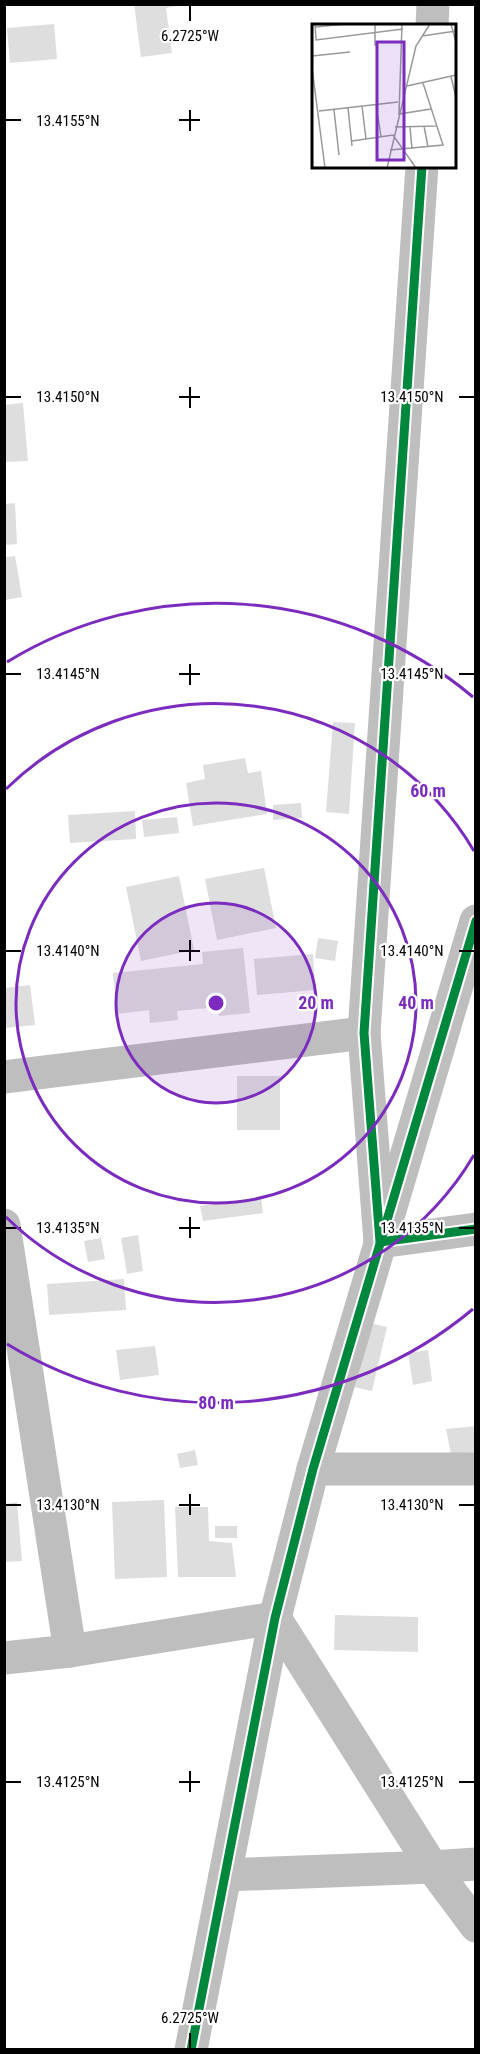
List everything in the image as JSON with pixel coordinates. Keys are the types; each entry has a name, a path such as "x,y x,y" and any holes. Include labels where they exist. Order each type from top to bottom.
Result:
{"street":[{"path":"432,24 433,4"},
{"path":"380,1242 364,1034 422,168"},
{"path":"191,2049 275,1618 313,1469 476,921"},
{"path":"4,1077 364,1034"},
{"path":"4,1225 70,1651"},
{"path":"380,1242 476,1229"},
{"path":"313,1469 476,1469"},
{"path":"4,1658 70,1651 275,1618"},
{"path":"275,1618 432,1868 476,1926"},
{"path":"225,1875 432,1868 476,1864"}],"building":[{"path":"134,4 186,4 166,8 172,53 141,57"},
{"path":"54,24 57,59 10,63 7,28"},
{"path":"23,403 28,461 5,462 4,405"},
{"path":"15,503 17,544 5,545 5,504"},
{"path":"15,556 22,597 5,600 5,557"},
{"path":"333,722 355,723 349,814 326,812"},
{"path":"245,758 248,773 261,771 267,814 193,826 186,783 205,779 203,765"},
{"path":"301,803 302,818 273,820 273,805"},
{"path":"135,811 136,839 70,843 68,815"},
{"path":"177,817 179,833 144,837 142,820"},
{"path":"264,868 276,928 217,940 205,879"},
{"path":"179,876 194,950 141,961 126,887"},
{"path":"318,938 338,941 335,961 315,958"},
{"path":"243,948 250,1013 219,1016 218,1007 177,1011 178,1020 150,1023 149,1010 117,1014 113,973 203,964 202,952"},
{"path":"313,954 315,990 257,995 254,959"},
{"path":"30,985 35,1025 4,1028 4,988"},
{"path":"237,1076 280,1076 280,1130 237,1130"},
{"path":"261,1197 263,1213 203,1221 200,1206"},
{"path":"138,1235 143,1271 127,1274 121,1238"},
{"path":"101,1238 105,1259 88,1262 84,1241"},
{"path":"124,1279 126,1310 49,1315 47,1284"},
{"path":"369,1323 387,1327 372,1391 354,1387"},
{"path":"155,1346 159,1375 120,1380 116,1350"},
{"path":"428,1350 432,1381 413,1385 408,1353"},
{"path":"476,1426 476,1452 451,1455 446,1429"},
{"path":"195,1450 198,1465 180,1468 177,1454"},
{"path":"164,1500 167,1577 115,1579 112,1502"},
{"path":"17,1502 22,1561 4,1562 4,1504"},
{"path":"175,1507 208,1507 209,1541 232,1543 236,1577 178,1577"},
{"path":"215,1526 237,1526 237,1538 215,1538"},
{"path":"335,1615 418,1617 418,1652 334,1650"}],"cycle path":[{"path":"422,168 364,1033 380,1242 476,1229"},
{"path":"191,2050 275,1618 313,1469 476,921"}]}
